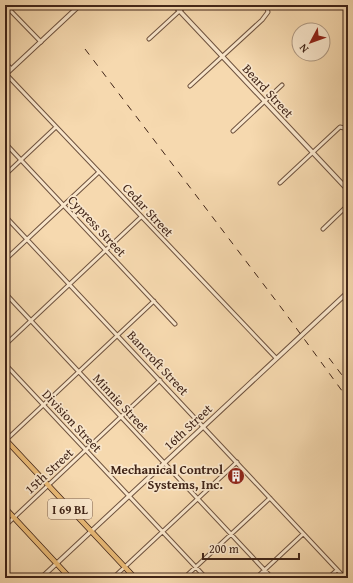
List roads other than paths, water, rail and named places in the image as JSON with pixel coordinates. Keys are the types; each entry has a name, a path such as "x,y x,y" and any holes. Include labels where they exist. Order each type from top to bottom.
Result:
{"main road":[{"name":"I 69 BL","path":"5,440 135,578"},
{"path":"5,508 70,578"}],"street":[{"path":"5,5 41,42"},
{"path":"6,75 80,5"},
{"name":"Beard Street","path":"174,5 348,190"},
{"path":"150,39 186,5"},
{"path":"190,86 262,20 268,12 266,5"},
{"path":"5,62 11,69"},
{"name":"Cedar Street","path":"6,75 276,358"},
{"path":"233,131 282,85"},
{"path":"5,175 56,127"},
{"path":"280,183 340,127 347,128"},
{"name":"Cypress Street","path":"5,143 175,324"},
{"path":"5,260 99,172"},
{"path":"323,229 348,205"},
{"name":"Bancroft Street","path":"5,216 345,578"},
{"path":"5,345 141,217"},
{"name":"16th Street","path":"41,578 348,292"},
{"name":"Minnie Street","path":"5,293 272,578"},
{"path":"5,440 154,301"},
{"name":"Division Street","path":"5,364 206,578"},
{"name":"15th Street","path":"5,526 160,380"},
{"path":"112,578 237,462"},
{"path":"184,578 270,498"},
{"path":"256,578 303,534"},
{"path":"328,578 337,570"}],"railway":[{"path":"85,49 283,310 348,399"},
{"path":"329,358 348,383"}],"place":[{"name":"Mechanical Control Systems, Inc.","path":"236,476"}]}
